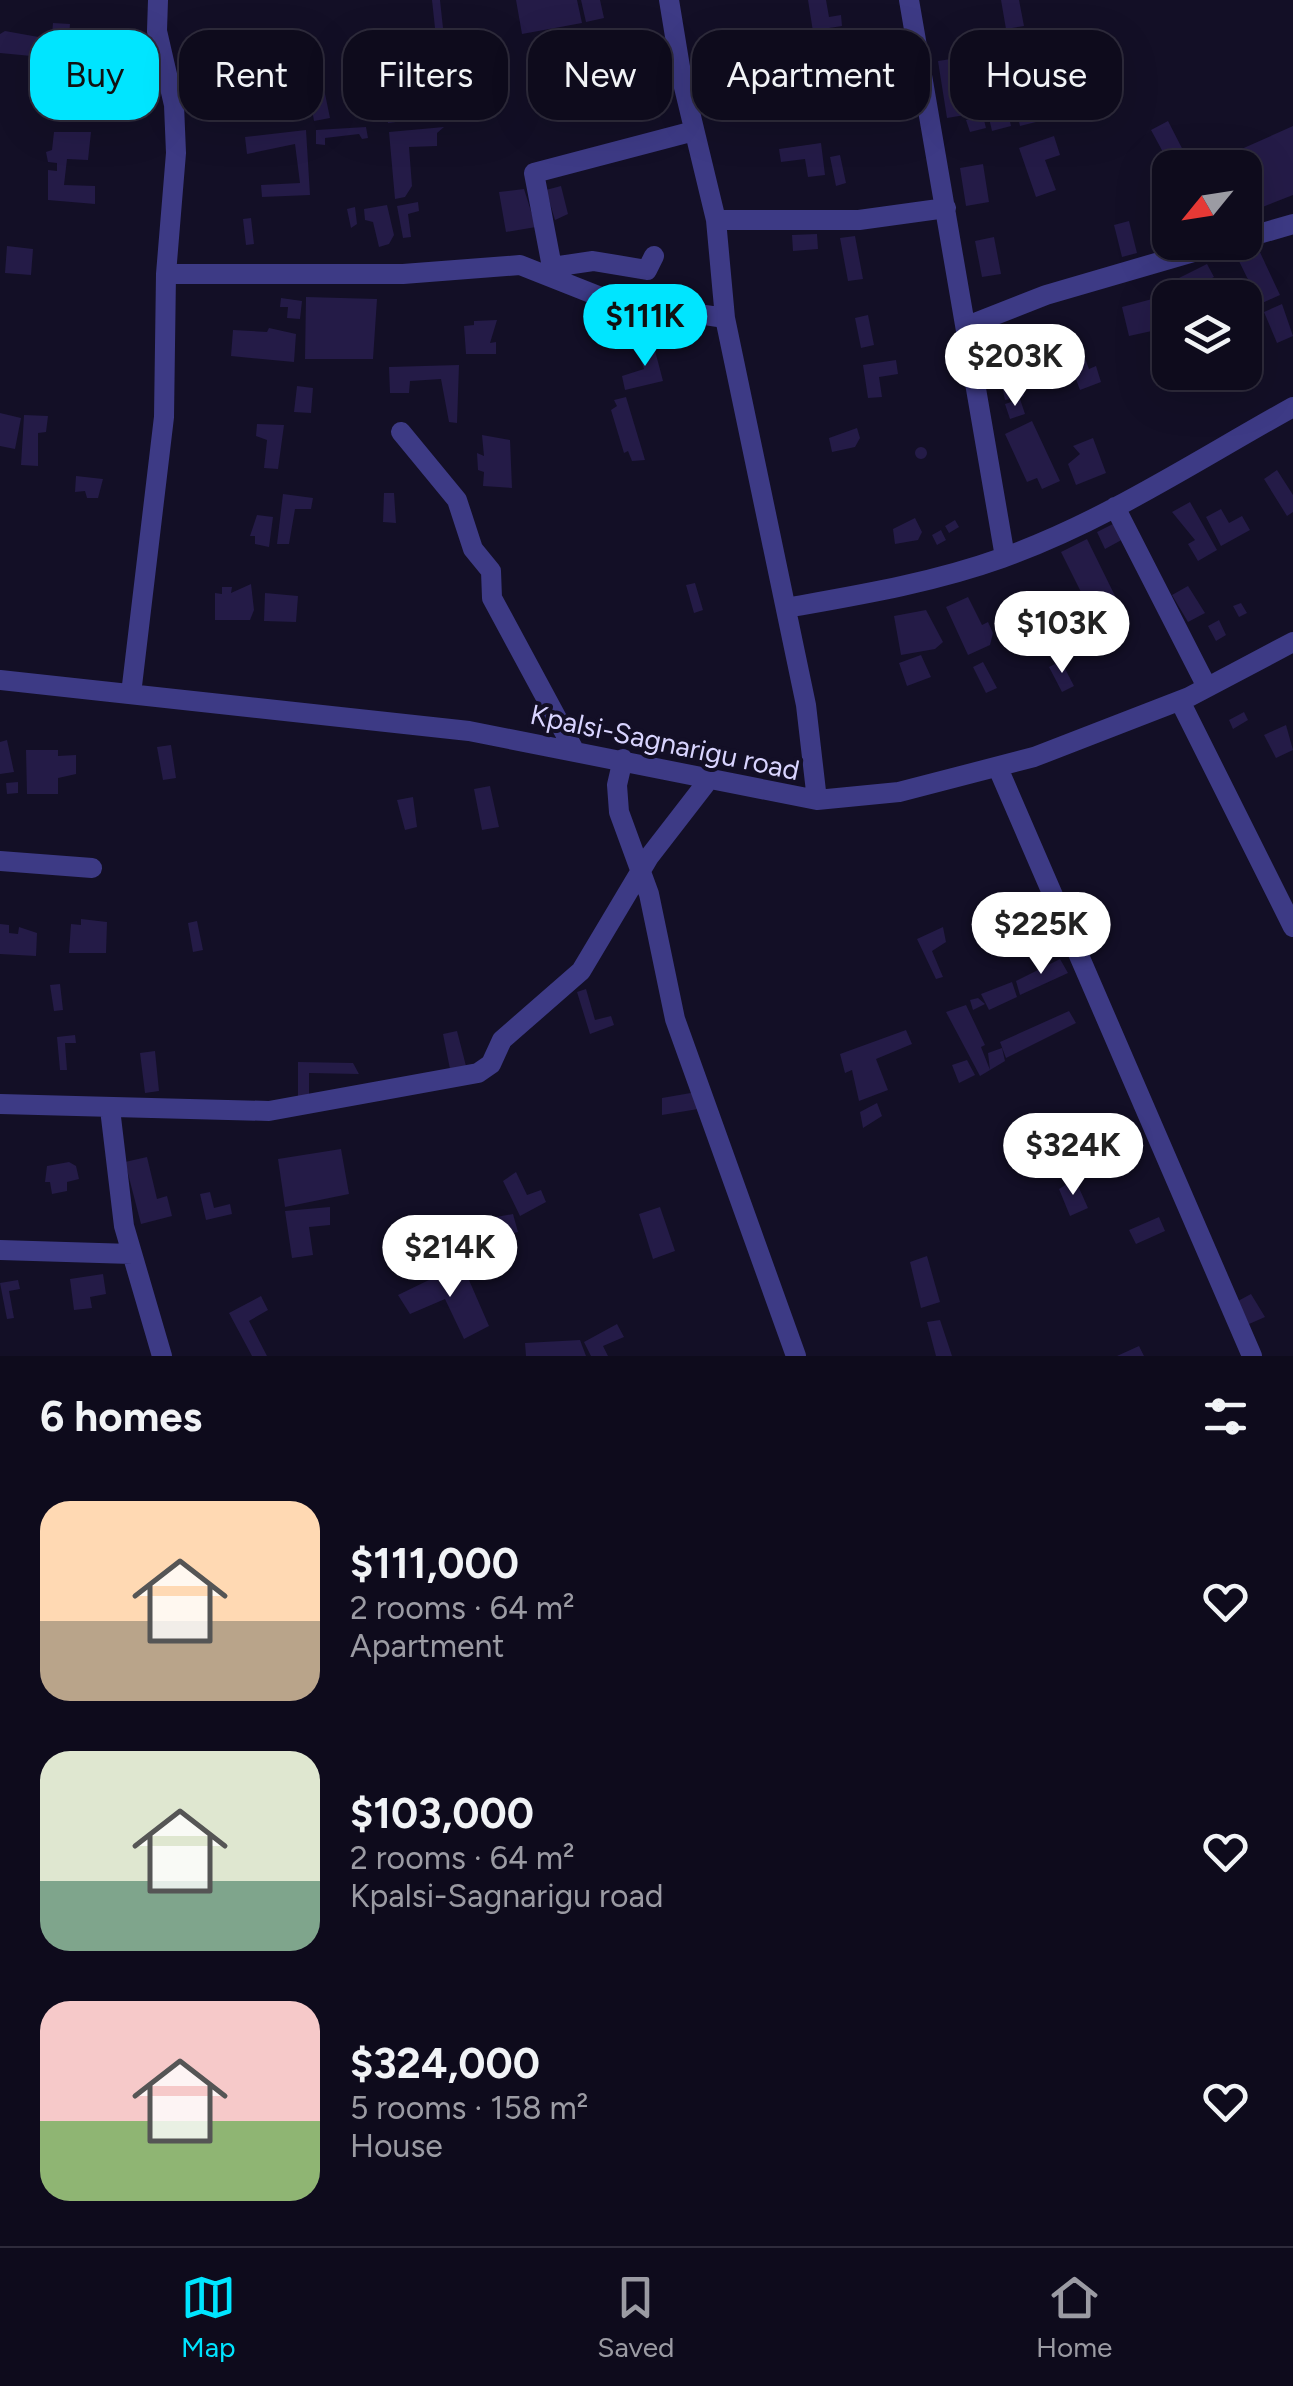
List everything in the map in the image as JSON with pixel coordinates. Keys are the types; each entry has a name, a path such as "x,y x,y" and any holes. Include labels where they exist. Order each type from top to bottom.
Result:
{"street":[{"path":"131,694 164,417 166,274 176,153 174,105 156,30 158,0"},
{"path":"669,0 716,220 725,318 812,739 817,800"},
{"path":"909,0 1006,557"},
{"path":"654,256 647,270 593,262 552,267 534,173 694,130"},
{"path":"716,220 859,220 946,208"},
{"path":"1262,233 1293,224"},
{"path":"967,326 1046,294 1165,260"},
{"path":"166,274 403,274 520,265 611,302 725,318"},
{"path":"786,608 878,592 1006,557 1115,507 1293,407"},
{"path":"402,432 457,500 473,548 491,571 492,598 574,750"},
{"path":"1115,507 1207,688"},
{"name":"Kpalsi-Sagnarigu road","path":"0,680 469,732 623,760 707,782 817,800 898,792 998,768 1104,734 1207,688 1293,642"},
{"path":"1180,701 1287,901 1293,928"},
{"path":"623,760 618,812 642,870 692,1076 784,1315 796,1356"},
{"path":"998,768 1252,1356"},
{"path":"0,1104 269,1112 478,1073 491,1064 502,1040 582,971 642,870 707,782"},
{"path":"0,861 92,868"},
{"path":"110,1109 124,1226 162,1356"},
{"path":"0,1250 132,1254"},
{"path":"780,1356 784,1315"}],"building":[{"path":"432,0 440,0 443,28 435,28"},
{"path":"516,0 577,0 582,23 522,34"},
{"path":"581,0 600,0 604,18 586,22"},
{"path":"808,0 826,0 829,17 841,15 842,26 813,30"},
{"path":"1001,0 1019,0 1024,26 1006,29"},
{"path":"53,23 70,24 70,30 52,30"},
{"path":"5,31 30,35 30,56 0,53 0,34"},
{"path":"950,59 950,118 947,118 938,61"},
{"path":"323,89 330,118 323,119"},
{"path":"966,120 984,120 986,128 970,132"},
{"path":"989,120 1010,120 1011,126 992,131"},
{"path":"1019,120 1036,120 1036,122 1020,126"},
{"path":"1168,121 1183,150 1162,150 1151,130"},
{"path":"1293,126 1293,195 1262,207 1262,150 1239,150"},
{"path":"366,127 368,138 362,139 359,134 325,138 325,145 316,144 316,130"},
{"path":"444,127 437,133 437,146 409,147 412,186 405,197 395,199 389,132"},
{"path":"306,130 310,195 262,197 261,185 300,183 295,144 247,154 245,137"},
{"path":"54,132 91,132 88,160 67,159 64,185 95,186 95,204 48,200 48,170 57,171 57,163 48,162 46,152 52,150"},
{"path":"1054,136 1060,155 1045,160 1056,190 1036,197 1019,148"},
{"path":"821,143 825,175 808,177 805,159 781,162 779,149"},
{"path":"840,155 846,183 836,186 830,157"},
{"path":"983,164 989,202 966,206 960,168"},
{"path":"561,186 568,214 555,220 546,190"},
{"path":"524,189 536,227 506,232 499,192"},
{"path":"418,202 419,211 408,214 411,237 403,238 397,206"},
{"path":"387,205 394,235 389,244 379,247 373,222 365,220 364,209"},
{"path":"355,207 357,224 351,228 347,209"},
{"path":"251,218 254,244 246,245 243,219"},
{"path":"1129,221 1137,253 1122,257 1114,225"},
{"path":"817,234 818,249 793,251 792,235"},
{"path":"855,236 863,279 848,281 840,238"},
{"path":"994,237 1001,274 982,277 975,241"},
{"path":"7,246 33,249 31,275 5,273"},
{"path":"1262,257 1280,295 1262,303 1262,280 1248,280 1238,260 1262,260"},
{"path":"1207,264 1214,277 1208,280 1175,280"},
{"path":"306,297 377,299 373,359 305,359"},
{"path":"281,298 302,301 300,319 287,318 288,307 280,307"},
{"path":"1152,299 1152,331 1129,336 1122,307"},
{"path":"1282,304 1293,336 1277,343 1264,312"},
{"path":"868,315 874,345 861,348 855,318"},
{"path":"497,320 490,343 496,342 496,354 466,354 464,326 474,325 474,321"},
{"path":"269,328 296,334 294,362 231,356 233,330 267,332"},
{"path":"1047,330 1052,349 1030,355 1025,336"},
{"path":"1010,336 1019,337 1025,356 1017,362 1024,396 1005,400 995,353 1007,345"},
{"path":"653,343 663,381 625,390 622,376 644,369 636,346"},
{"path":"1083,353 1089,369 1096,366 1101,382 1080,390 1068,358"},
{"path":"896,360 898,374 879,377 882,397 868,398 863,365"},
{"path":"459,365 457,423 449,422 441,379 410,381 409,393 390,393 389,367"},
{"path":"297,386 313,388 311,413 294,412"},
{"path":"626,397 645,460 632,461 628,451 624,453 611,410 617,406 614,400"},
{"path":"1020,399 1025,414 1010,419 1005,404"},
{"path":"0,413 21,418 15,449 0,446"},
{"path":"24,415 48,416 46,432 38,433 38,466 21,465"},
{"path":"1032,421 1060,481 1042,489 1037,478 1027,482 1005,434"},
{"path":"257,424 284,425 278,469 264,468 267,440 256,436"},
{"path":"857,428 860,438 855,447 832,452 829,438"},
{"path":"482,435 510,440 512,488 483,486 484,472 478,470 477,453 484,456"},
{"path":"1093,438 1106,473 1076,485 1068,464 1080,454 1073,446"},
{"path":"916,448 926,448 926,458 916,458"},
{"path":"1277,470 1293,495 1293,512 1287,516 1264,479"},
{"path":"76,476 103,479 98,498 87,498 85,491 75,492"},
{"path":"384,493 394,493 396,523 383,522"},
{"path":"283,494 313,498 311,509 295,509 289,544 277,544"},
{"path":"1190,502 1217,550 1198,561 1188,544 1195,540 1172,512"},
{"path":"1221,509 1229,523 1242,516 1250,530 1221,546 1206,517"},
{"path":"257,515 273,517 269,547 255,544 255,536 250,536"},
{"path":"915,518 922,532 918,540 895,544 893,529"},
{"path":"955,520 959,527 949,533 945,526"},
{"path":"1119,521 1127,537 1105,549 1097,532"},
{"path":"941,530 946,540 937,545 932,535"},
{"path":"1087,539 1118,602 1092,614 1061,552"},
{"path":"695,583 703,610 694,613 686,585"},
{"path":"251,584 254,610 250,620 215,620 215,593 222,594 222,587 232,587 231,593"},
{"path":"1188,586 1205,613 1188,622 1172,595"},
{"path":"265,593 298,596 296,622 264,621"},
{"path":"968,597 982,625 988,622 993,633 990,645 968,655 946,607"},
{"path":"1241,603 1247,613 1239,617 1233,606"},
{"path":"926,610 943,642 935,649 901,655 894,616"},
{"path":"1219,620 1226,635 1216,641 1208,626"},
{"path":"921,655 931,677 907,686 899,663"},
{"path":"1061,661 1074,686 1062,692 1049,667"},
{"path":"983,662 997,688 986,693 973,667"},
{"path":"1244,712 1248,720 1233,729 1229,720"},
{"path":"1286,725 1293,750 1276,758 1264,735"},
{"path":"7,740 14,772 0,774 0,742"},
{"path":"171,745 176,778 163,780 157,747"},
{"path":"26,750 58,750 58,756 76,755 76,774 58,778 58,794 27,794"},
{"path":"18,782 18,793 7,794 6,783"},
{"path":"490,786 499,827 482,830 474,789"},
{"path":"413,797 417,827 405,830 397,800"},
{"path":"81,919 107,922 106,953 69,953 71,924 81,925"},
{"path":"197,921 203,950 193,952 188,923"},
{"path":"0,924 9,925 9,933 18,934 19,927 37,933 36,956 0,954"},
{"path":"943,927 946,942 932,951 943,977 936,979 917,939"},
{"path":"1060,959 1068,973 1020,995 1016,981"},
{"path":"1012,982 1017,997 989,1010 981,994"},
{"path":"60,984 63,1010 54,1011 50,985"},
{"path":"586,989 595,1020 611,1016 614,1025 590,1034 577,992"},
{"path":"978,998 985,1004 973,1010 970,1000"},
{"path":"966,1005 985,1045 981,1047 990,1070 980,1076 946,1012"},
{"path":"1069,1011 1076,1023 1006,1058 1000,1042"},
{"path":"906,1030 912,1044 876,1059 888,1090 859,1101 852,1070 845,1073 840,1054"},
{"path":"457,1031 466,1066 450,1069 443,1034"},
{"path":"75,1035 76,1043 65,1043 67,1070 60,1070 57,1037"},
{"path":"1002,1048 1005,1061 990,1070 988,1053"},
{"path":"155,1051 159,1091 145,1093 140,1053"},
{"path":"967,1060 975,1075 959,1083 952,1065"},
{"path":"298,1062 353,1063 359,1074 309,1073 309,1101 298,1101"},
{"path":"708,1090 710,1107 662,1115 662,1098"},
{"path":"877,1103 882,1116 863,1128 860,1112"},
{"path":"341,1149 349,1194 285,1207 278,1159"},
{"path":"147,1157 157,1199 167,1196 172,1216 141,1224 125,1162"},
{"path":"69,1162 76,1166 79,1179 67,1182 67,1191 52,1194 50,1182 45,1182 47,1166"},
{"path":"516,1172 527,1195 541,1190 546,1202 520,1216 503,1181"},
{"path":"1075,1179 1088,1208 1070,1216 1059,1189"},
{"path":"210,1192 214,1208 230,1204 232,1214 206,1220 200,1194"},
{"path":"330,1207 330,1225 309,1227 313,1255 292,1258 285,1211"},
{"path":"660,1207 675,1251 653,1259 639,1214"},
{"path":"513,1214 518,1232 483,1241 497,1275 478,1279 457,1224"},
{"path":"1159,1217 1165,1231 1136,1244 1129,1230"},
{"path":"927,1256 940,1302 921,1308 910,1262"},
{"path":"462,1264 489,1326 464,1339 445,1299 410,1314 398,1295"},
{"path":"103,1274 106,1294 90,1297 92,1308 74,1310 70,1279"},
{"path":"18,1280 20,1289 9,1291 14,1318 7,1319 0,1283"},
{"path":"1251,1294 1265,1317 1249,1324 1238,1301"},
{"path":"261,1296 268,1310 249,1321 267,1356 252,1356 229,1313"},
{"path":"940,1320 952,1356 936,1356 927,1322"},
{"path":"617,1324 624,1337 603,1346 608,1356 591,1356 584,1342"},
{"path":"580,1340 586,1356 526,1356 525,1343"},
{"path":"1139,1346 1144,1356 1117,1356"}]}
